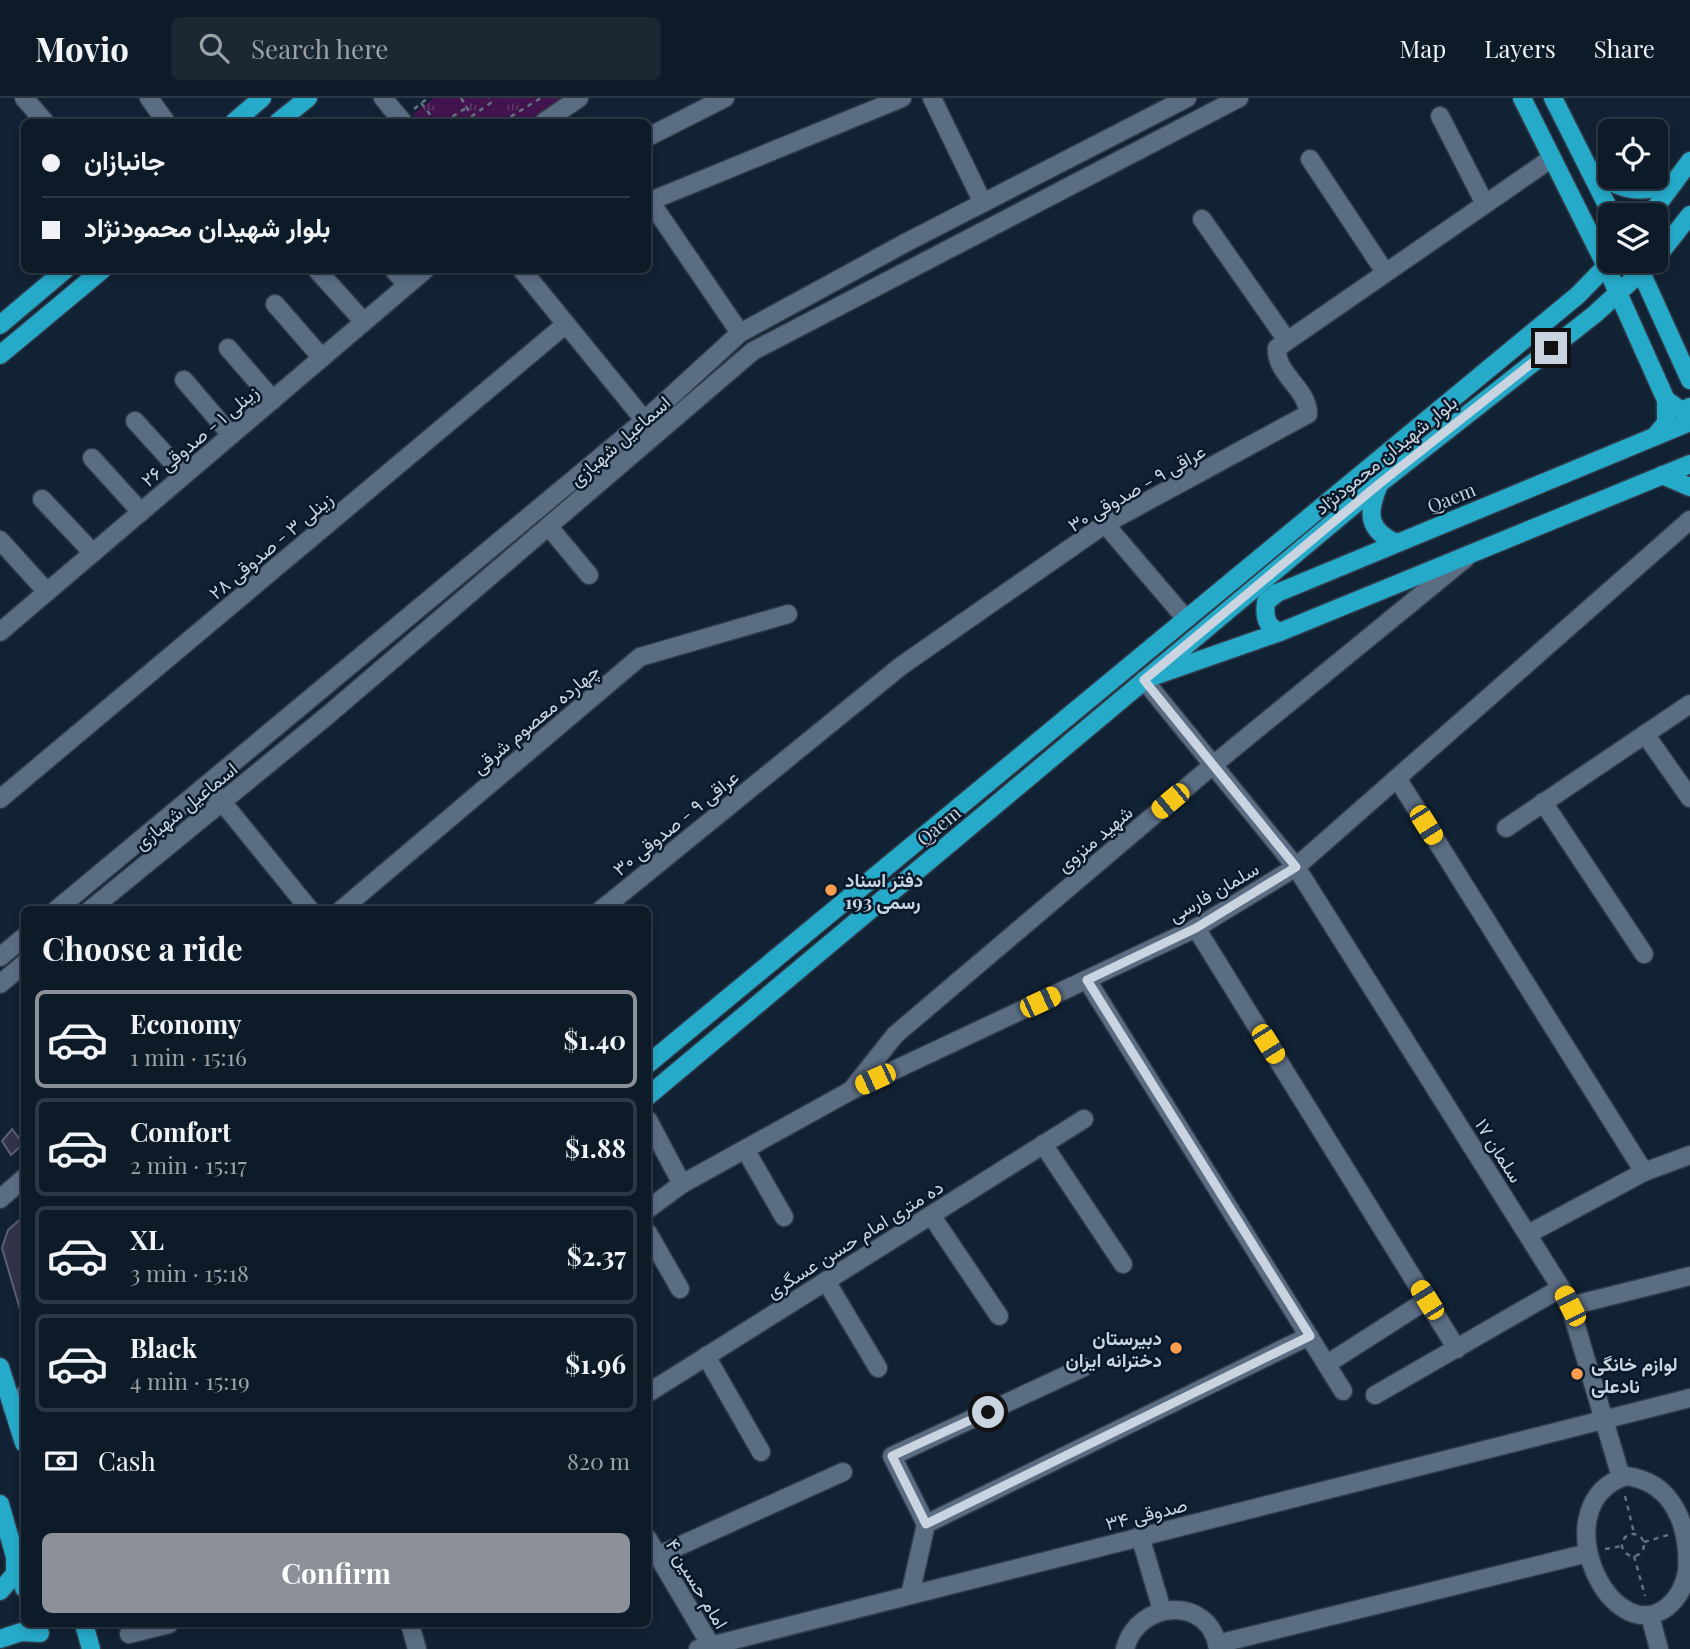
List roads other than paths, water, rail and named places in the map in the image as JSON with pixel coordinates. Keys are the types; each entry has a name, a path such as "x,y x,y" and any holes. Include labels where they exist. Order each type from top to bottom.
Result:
{"main road":[{"path":"238,119 262,98"},
{"path":"282,119 308,98"},
{"path":"1522,98 1598,244"},
{"path":"1553,98 1606,203"},
{"path":"1659,203 1690,161"},
{"path":"1588,169 1608,182 1630,191 1650,191 1673,184"},
{"name":"بلوار شهیدان محمودنژاد","path":"1668,240 1690,215"},
{"path":"0,325 61,273"},
{"path":"0,355 98,273"},
{"name":"بلوار شهیدان محمودنژاد","path":"1125,670 1578,295 1599,273"},
{"path":"1611,273 1666,400 1666,423 1656,435"},
{"name":"بلوار شهیدان محمودنژاد","path":"1144,680 1379,484 1618,293 1637,273"},
{"path":"1651,273 1690,380"},
{"path":"1666,400 1682,411 1690,407"},
{"name":"Qaem","path":"1280,632 1271,629 1264,617 1266,603 1277,593 1690,422"},
{"name":"Qaem","path":"651,1093 1144,680 1280,632 1690,464"},
{"path":"1662,475 1690,487"},
{"path":"1379,484 1371,504 1372,525 1379,534 1396,542"},
{"name":"Qaem","path":"651,1062 1125,670"},
{"path":"0,1367 18,1400 21,1422"},
{"path":"0,1504 21,1579"},
{"path":"7,1531 21,1540"},
{"path":"0,1591 15,1574 15,1561"},
{"path":"85,1627 91,1649"},
{"path":"0,1639 21,1632 40,1633"}],"street":[{"path":"24,98 42,119"},
{"path":"149,98 164,119"},
{"path":"383,98 400,119"},
{"path":"548,119 579,98"},
{"path":"651,135 725,98"},
{"path":"651,200 902,98"},
{"path":"932,98 983,203"},
{"name":"اسماعیل شهبازی","path":"61,906 645,420 740,333 1187,98"},
{"name":"اسماعیل شهبازی","path":"95,906 549,527 754,351 1239,98"},
{"path":"1440,116 1485,204"},
{"path":"1202,219 1286,340 1552,158"},
{"path":"1310,159 1385,272"},
{"path":"651,204 740,333"},
{"path":"320,273 364,322"},
{"path":"397,273 407,285"},
{"name":"زینلی ۱ - صدوقی ۲۶","path":"1,629 421,273"},
{"path":"524,273 657,435"},
{"path":"275,304 322,358"},
{"name":"زینلی ۳ - صدوقی ۲۸","path":"0,799 566,324"},
{"name":"عراقی ۹ - صدوقی ۳۰","path":"606,906 901,666 1105,524 1308,414 1308,403 1279,362 1277,348 1286,340"},
{"path":"228,348 272,400"},
{"path":"184,380 231,435"},
{"path":"135,421 184,475"},
{"path":"92,458 141,512"},
{"path":"42,499 93,553"},
{"name":"سلمان فارسی","path":"682,1184 852,1090 1196,928 1296,867 1690,520"},
{"path":"1105,524 1186,619"},
{"path":"549,527 589,575"},
{"path":"0,540 47,592"},
{"name":"شهید منزوی","path":"852,1090 895,1035 1213,765 1474,552"},
{"name":"چهارده معصوم شرقی","path":"346,906 639,657 788,614"},
{"name":"سلمان ۱۷","path":"1144,680 1296,867 1561,1288 1570,1306 1622,1477"},
{"path":"1506,828 1690,704"},
{"path":"1645,734 1690,797"},
{"path":"1397,778 1644,1172"},
{"path":"207,784 307,906"},
{"path":"1544,802 1644,954"},
{"path":"1196,928 1457,1349"},
{"path":"0,957 21,940"},
{"path":"0,984 21,966"},
{"path":"1087,980 1343,1391"},
{"name":"ده متری امام حسن عسگری","path":"651,1391 1084,1119"},
{"path":"651,1126 682,1184 651,1207"},
{"path":"1043,1144 1123,1264"},
{"path":"745,1149 784,1217"},
{"path":"1528,1234 1644,1172 1690,1155"},
{"path":"0,1199 21,1181"},
{"path":"931,1215 999,1316"},
{"path":"651,1238 680,1289"},
{"path":"1570,1306 1690,1276"},
{"path":"826,1280 878,1368"},
{"path":"1375,1395 1561,1288"},
{"path":"1327,1364 1427,1300"},
{"path":"926,1524 1310,1336"},
{"path":"706,1356 761,1452"},
{"path":"910,1595 926,1524 892,1456 1084,1367"},
{"name":"صدوقی ۳۴","path":"707,1648 1690,1398"},
{"path":"657,1556 843,1472"},
{"path":"1622,1477 1644,1478 1657,1484 1668,1496 1688,1530 1683,1587 1667,1607 1650,1616 1634,1615 1612,1601 1597,1577 1588,1553 1586,1521 1598,1492 1611,1481 1622,1477"},
{"path":"1140,1536 1162,1610"},
{"name":"امام حسین ۴","path":"651,1545 707,1648"},
{"path":"1125,1649 1136,1625 1162,1610 1191,1614 1208,1626 1218,1646 1588,1553"},
{"path":"1650,1616 1659,1649"},
{"path":"129,1634 157,1627"},
{"path":"411,1627 417,1649"}],"place":[{"name":"دفتر اسناد رسمی 193","path":"831,890"},
{"name":"دبیرستان دخترانه ایران","path":"1176,1348"},
{"name":"لوازم خانگی نادعلی","path":"1577,1374"}]}
